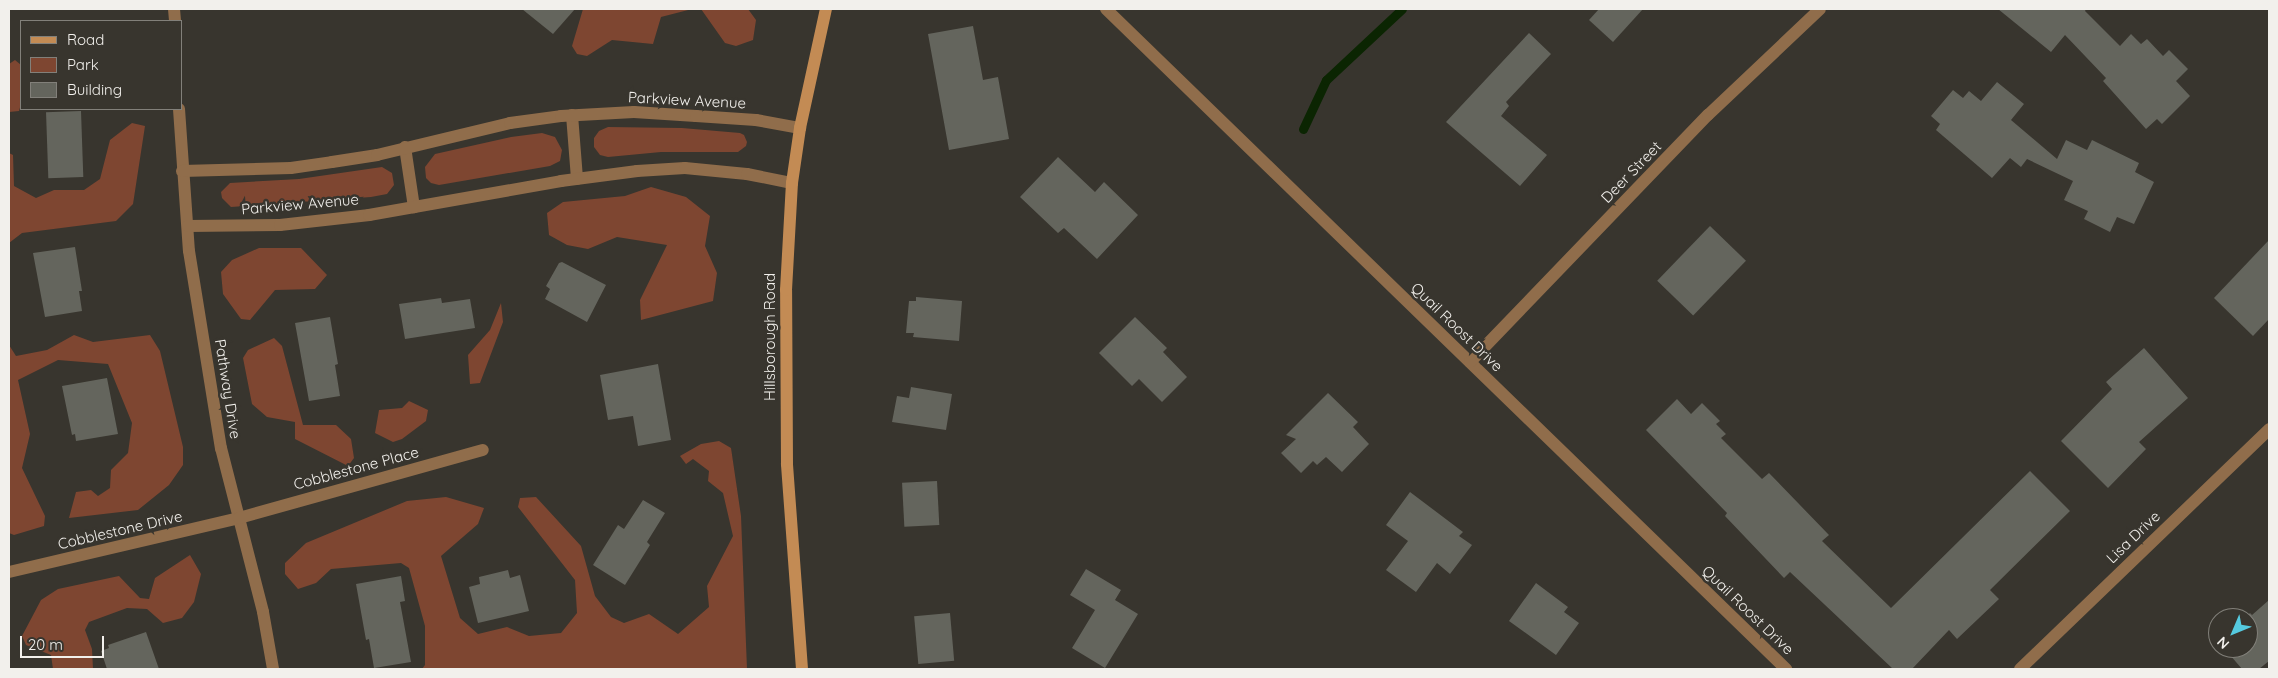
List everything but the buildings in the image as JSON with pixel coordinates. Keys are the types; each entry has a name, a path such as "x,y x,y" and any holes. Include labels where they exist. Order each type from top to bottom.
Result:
{"main road":[{"name":"Hillsborough Road","path":"802,669 787,464 785,372 787,264 792,183 800,128 826,9"}],"street":[{"name":"Quail Roost Drive","path":"1106,9 1786,669"},
{"name":"Deer Street","path":"1470,362 1708,115 1820,9"},
{"name":"Pathway Drive","path":"179,110 189,251 221,448 263,612 273,669"},
{"name":"Parkview Avenue","path":"182,171 291,168 377,155 510,123 572,115 634,112 756,120 800,128"},
{"path":"572,115 577,179"},
{"path":"405,148 414,207"},
{"name":"Parkview Avenue","path":"188,226 280,225 414,207 577,179 685,168 747,174 792,183"},
{"name":"Lisa Drive","path":"2020,669 2269,429"},
{"name":"Cobblestone Place","path":"239,518 483,450"},
{"name":"Cobblestone Drive","path":"9,572 239,518"}],"green space":[{"path":"583,9 692,9 661,17 653,44 612,40 587,56 577,54 572,46"},
{"path":"701,9 748,9 756,20 753,40 736,46 725,43"},
{"path":"15,60 20,64 19,111 9,112 9,64"},
{"path":"132,123 145,126 133,204 116,221 22,233 9,243 9,153 13,155 14,186 36,198 54,190 84,190 100,179 110,140"},
{"path":"608,127 682,128 740,133 744,135 747,142 746,146 738,152 661,152 608,157 600,155 594,147 594,138 599,131"},
{"path":"542,133 555,137 562,150 560,161 550,166 439,185 431,183 426,178 425,167 435,154 511,137"},
{"path":"382,167 392,173 394,185 387,194 371,197 231,207 222,198 221,192 230,183 299,179"},
{"path":"651,187 686,197 710,216 705,246 717,273 713,301 641,320 640,300 667,245 617,237 588,249 567,245 549,235 547,213 563,202 625,196"},
{"path":"259,248 301,248 327,275 315,289 275,290 250,320 241,319 223,294 221,272 232,260"},
{"path":"501,303 503,322 480,383 470,384 468,355 490,330"},
{"path":"74,335 93,342 150,335 160,351 183,447 183,465 169,485 138,510 69,518 76,492 91,490 98,496 110,488 111,470 128,453 132,423 108,364 58,360 18,380 30,434 22,468 45,516 44,526 14,535 9,533 9,345 16,356 47,350"},
{"path":"274,338 282,346 303,425 336,425 351,439 354,458 348,466 295,439 295,422 267,417 252,404 243,358 248,350"},
{"path":"409,401 428,410 426,421 402,439 393,442 375,433 379,410 402,408"},
{"path":"719,441 731,448 741,516 747,669 422,669 425,665 425,626 409,568 401,563 331,569 316,583 298,589 285,574 285,563 306,543 407,501 446,497 484,508 478,524 441,556 460,618 478,634 507,627 529,636 561,633 577,613 575,580 518,507 520,498 536,497 581,546 595,596 611,617 624,623 649,614 678,634 709,607 707,586 733,536 723,493 708,481 709,471 693,459 686,464 680,456 701,444"},
{"path":"190,555 201,574 194,602 182,618 163,623 147,609 127,608 89,622 85,630 92,649 93,669 53,669 51,655 26,645 22,636 41,600 58,589 119,576 140,598 149,599 155,578"}],"waterway":[{"path":"1303,129 1326,80 1402,9"}]}
